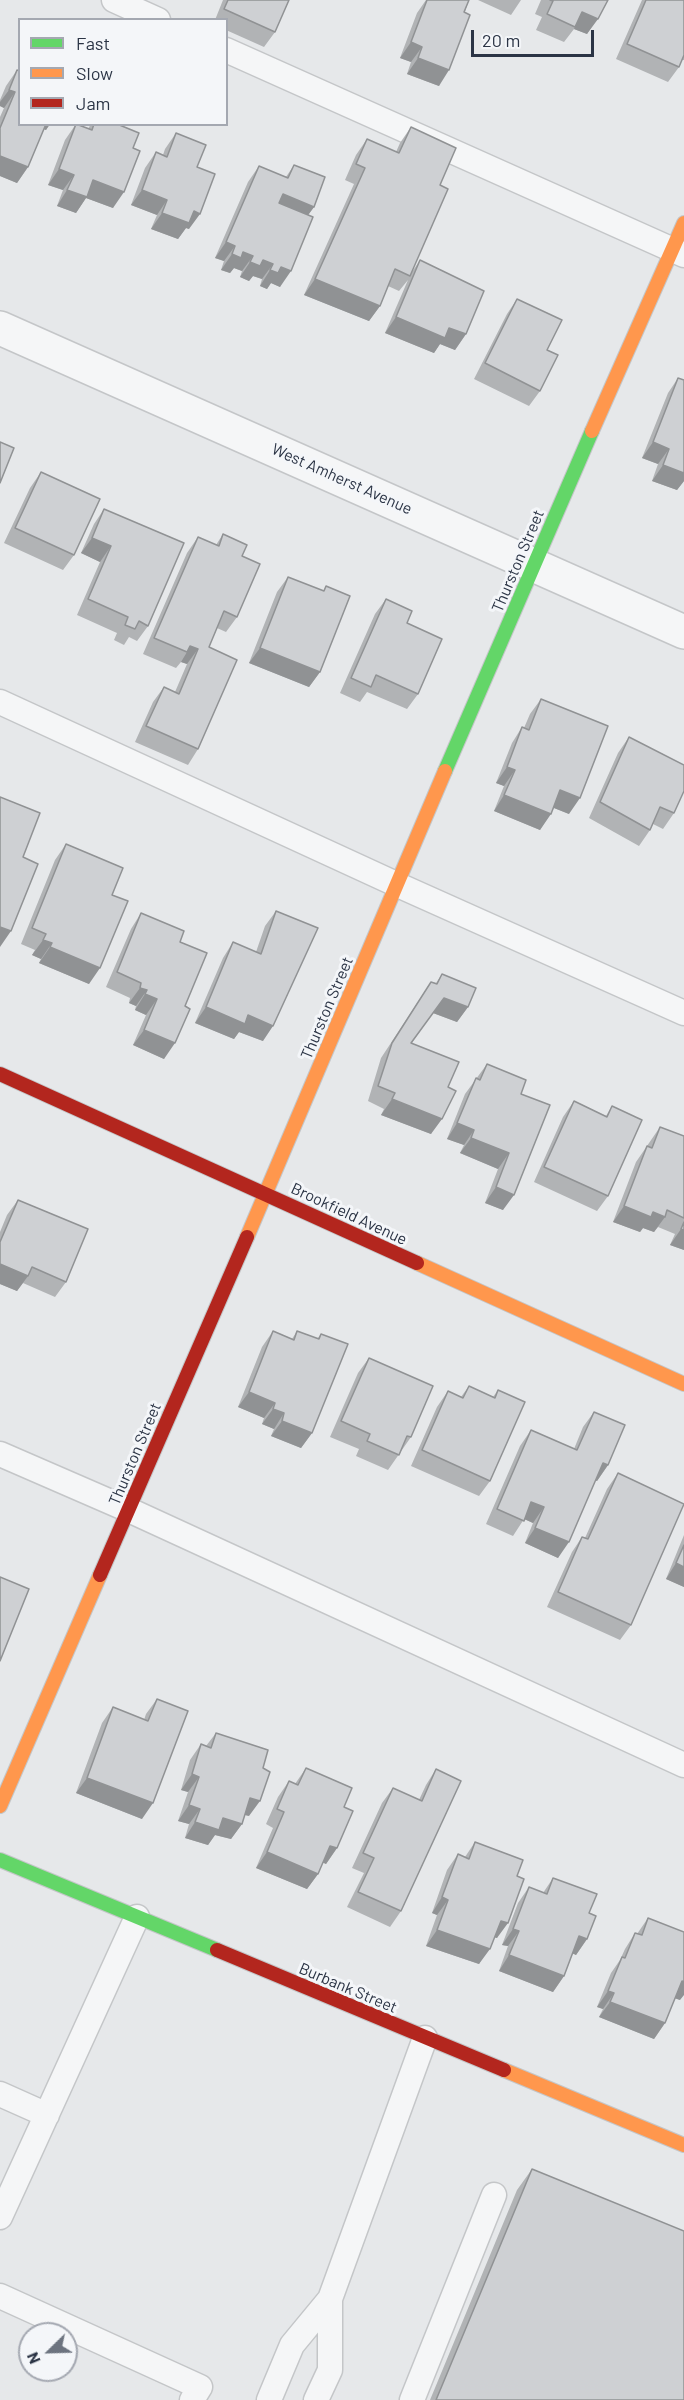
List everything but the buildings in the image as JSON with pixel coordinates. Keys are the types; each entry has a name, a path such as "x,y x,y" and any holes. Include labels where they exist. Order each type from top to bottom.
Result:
{"street":[{"name":"Thurston Street","path":"0,1806 266,1194 533,564 678,252 684,223"},
{"name":"West Amherst Avenue","path":"0,328 684,632"},
{"name":"Brookfield Avenue","path":"0,1074 684,1384"},
{"name":"Burbank Street","path":"0,1860 684,2145"}],"lane":[{"path":"114,0 154,18"},
{"path":"228,51 678,252"},
{"path":"0,702 398,885 684,1013"},
{"path":"0,1454 129,1510 684,1765"},
{"path":"0,2217 136,1917"},
{"path":"269,2400 292,2345 330,2299 425,2038"},
{"path":"0,2094 47,2115"},
{"path":"412,2400 494,2195"},
{"path":"0,2296 200,2387 192,2400"},
{"path":"316,2400 330,2370 330,2299"}],"traffic: fast":[{"path":"445,771 592,431"},
{"path":"0,1860 217,1950"}],"traffic: slow":[{"path":"592,431 684,223"},
{"path":"247,1237 445,771"},
{"path":"417,1263 684,1384"},
{"path":"0,1806 100,1575"},
{"path":"504,2070 684,2145"}],"traffic: jam":[{"path":"0,1074 417,1263"},
{"path":"100,1575 247,1237"},
{"path":"217,1950 504,2070"}]}
